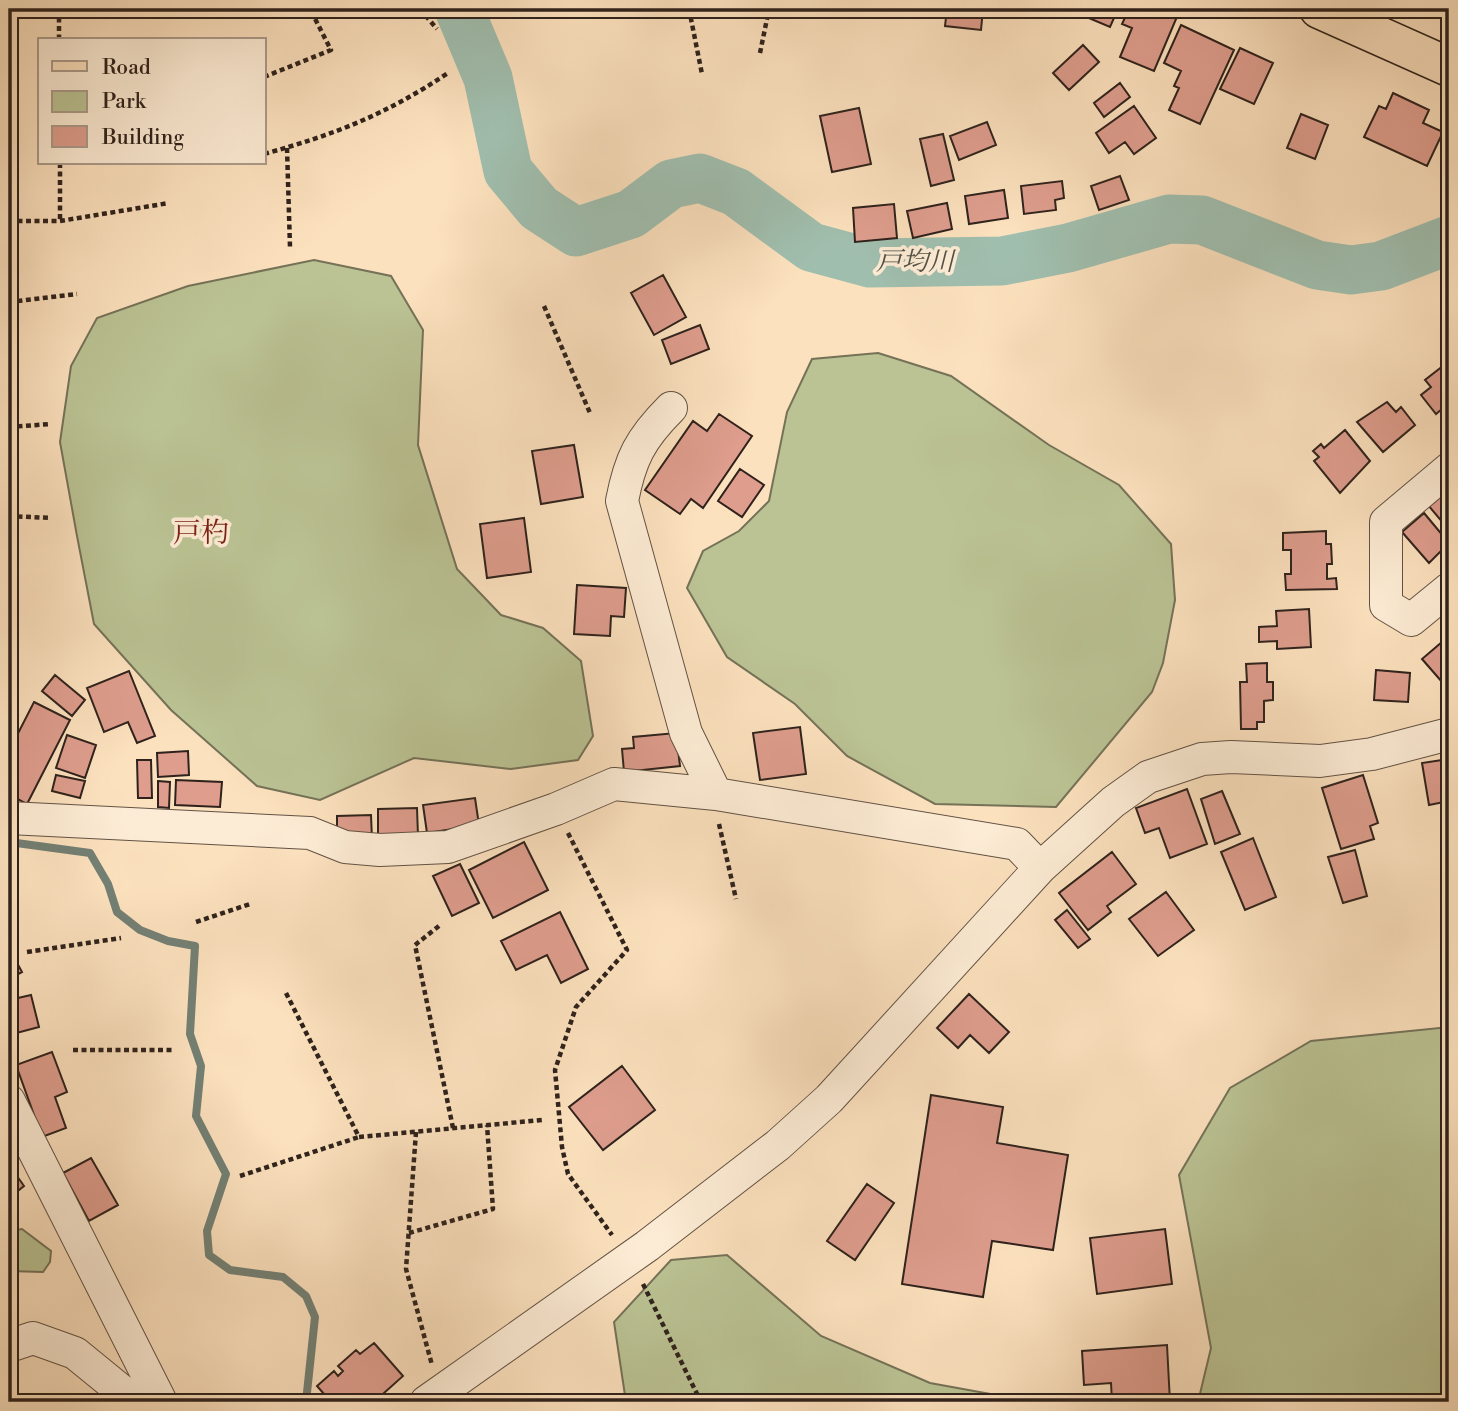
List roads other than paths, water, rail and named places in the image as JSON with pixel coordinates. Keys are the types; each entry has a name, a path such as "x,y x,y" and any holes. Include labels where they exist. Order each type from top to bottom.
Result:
{"main road":[{"path":"1319,9 1449,67"}],"street":[{"path":"671,408 648,431 629,464 622,501 686,733 717,807"},
{"path":"1449,469 1386,522 1386,605 1411,620 1449,589"},
{"path":"430,1389 626,1260 779,1145 829,1099 1040,868 1113,802 1148,777 1202,759 1231,757 1320,761 1373,754 1449,734"},
{"path":"9,818 310,833 345,847 380,850 448,847 556,809 614,784 717,807 1017,844 1040,868"},
{"path":"9,1101 161,1402"},
{"path":"9,1346 33,1338 75,1353 135,1402"}],"waterway":[{"name":"戸均川","path":"459,9 488,78 508,171 539,208 576,232 631,214 671,184 700,178 736,192 811,247 870,263 1002,261 1068,248 1169,219 1202,220 1317,265 1351,270 1381,266 1449,240"},
{"path":"9,842 90,853 108,884 117,912 140,930 168,941 195,946 190,1034 201,1066 196,1116 226,1174 207,1231 209,1255 230,1270 283,1277 306,1296 315,1317 306,1402"}],"district":[{"name":"戸杓","path":"201,533"}]}
